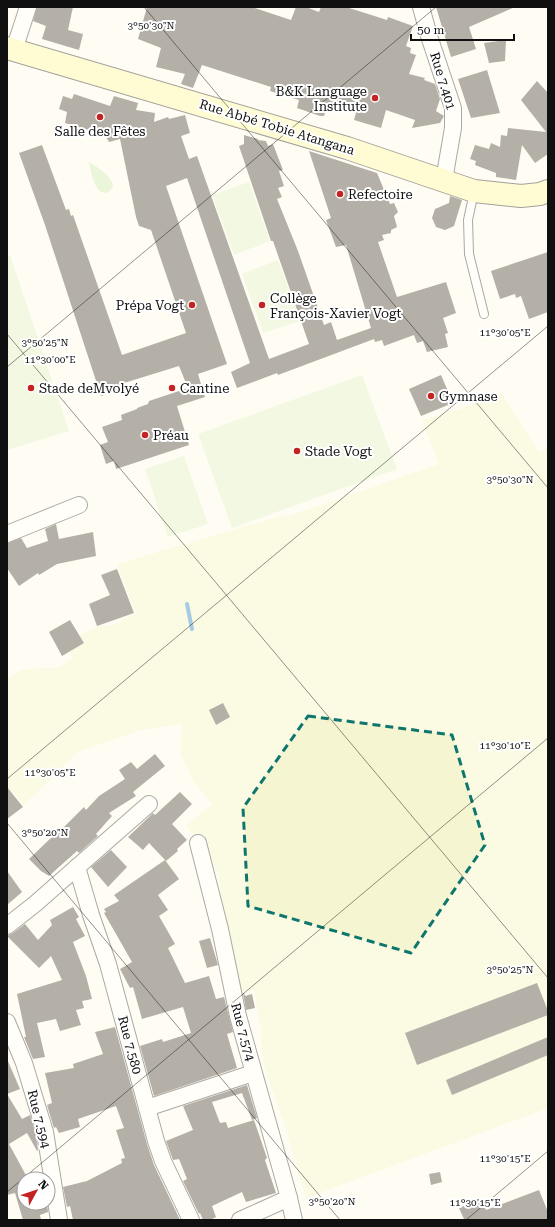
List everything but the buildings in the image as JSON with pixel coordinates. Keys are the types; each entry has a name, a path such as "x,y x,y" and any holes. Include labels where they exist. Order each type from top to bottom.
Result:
{"main road":[{"name":"Rue Abbé Tobie Atangana","path":"10,49 347,148 474,191 521,196 540,194 548,191"}],"street":[{"path":"10,49 28,7"},
{"name":"Rue 7.401","path":"421,7 453,108 453,128 444,180"},
{"path":"7,534 79,505"},
{"path":"7,926 36,904 149,804"},
{"name":"Rue 7.574","path":"198,843 220,929 236,1007 294,1220"},
{"name":"Rue 7.580","path":"77,867 91,915 108,964 156,1141 163,1161 191,1220"},
{"name":"Rue 7.594","path":"7,1022 18,1045 45,1132 58,1220"},
{"path":"147,1108 253,1073"},
{"path":"240,1220 289,1198"}],"lane":[{"path":"474,191 468,220 469,254 484,314"}],"highlighted area":[{"path":"308,716 452,735 485,845 411,953 248,906 243,808"}],"green space":[{"path":"89,162 104,172 110,179 113,187 109,192 104,193 97,188 94,183"},
{"path":"249,182 270,241 234,255 212,195"},
{"name":"Stade deMvolyé","path":"10,255 69,431 7,450 7,256"},
{"path":"278,260 300,321 263,333 242,274"},
{"name":"Stade Vogt","path":"362,375 397,469 232,528 198,434"},
{"path":"501,393 539,452 548,447 548,1108 306,1198 284,1123 264,1066 261,1046 261,1030 254,990 238,993 221,908 219,875 206,849 186,826 212,804 193,781 181,754 182,724 141,730 78,752 24,805 11,790 7,792 7,679 22,669 52,668 61,666 73,658 70,651 85,642 79,635 100,626 113,625 136,613 117,564 284,515 286,517 439,464 422,420 460,409"},
{"path":"184,456 208,524 168,537 145,469"}],"waterway":[{"path":"187,604 192,629"}],"place":[{"name":"B&K Language Institute","path":"375,98"},
{"name":"Salle des Fêtes","path":"100,117"},
{"name":"Refectoire","path":"340,194"},
{"name":"Prépa Vogt","path":"192,305"},
{"name":"Collège François-Xavier Vogt","path":"262,305"},
{"name":"Stade deMvolyé","path":"31,388"},
{"name":"Cantine","path":"172,388"},
{"name":"Gymnase","path":"431,396"},
{"name":"Préau","path":"145,435"},
{"name":"Stade Vogt","path":"297,451"}]}
